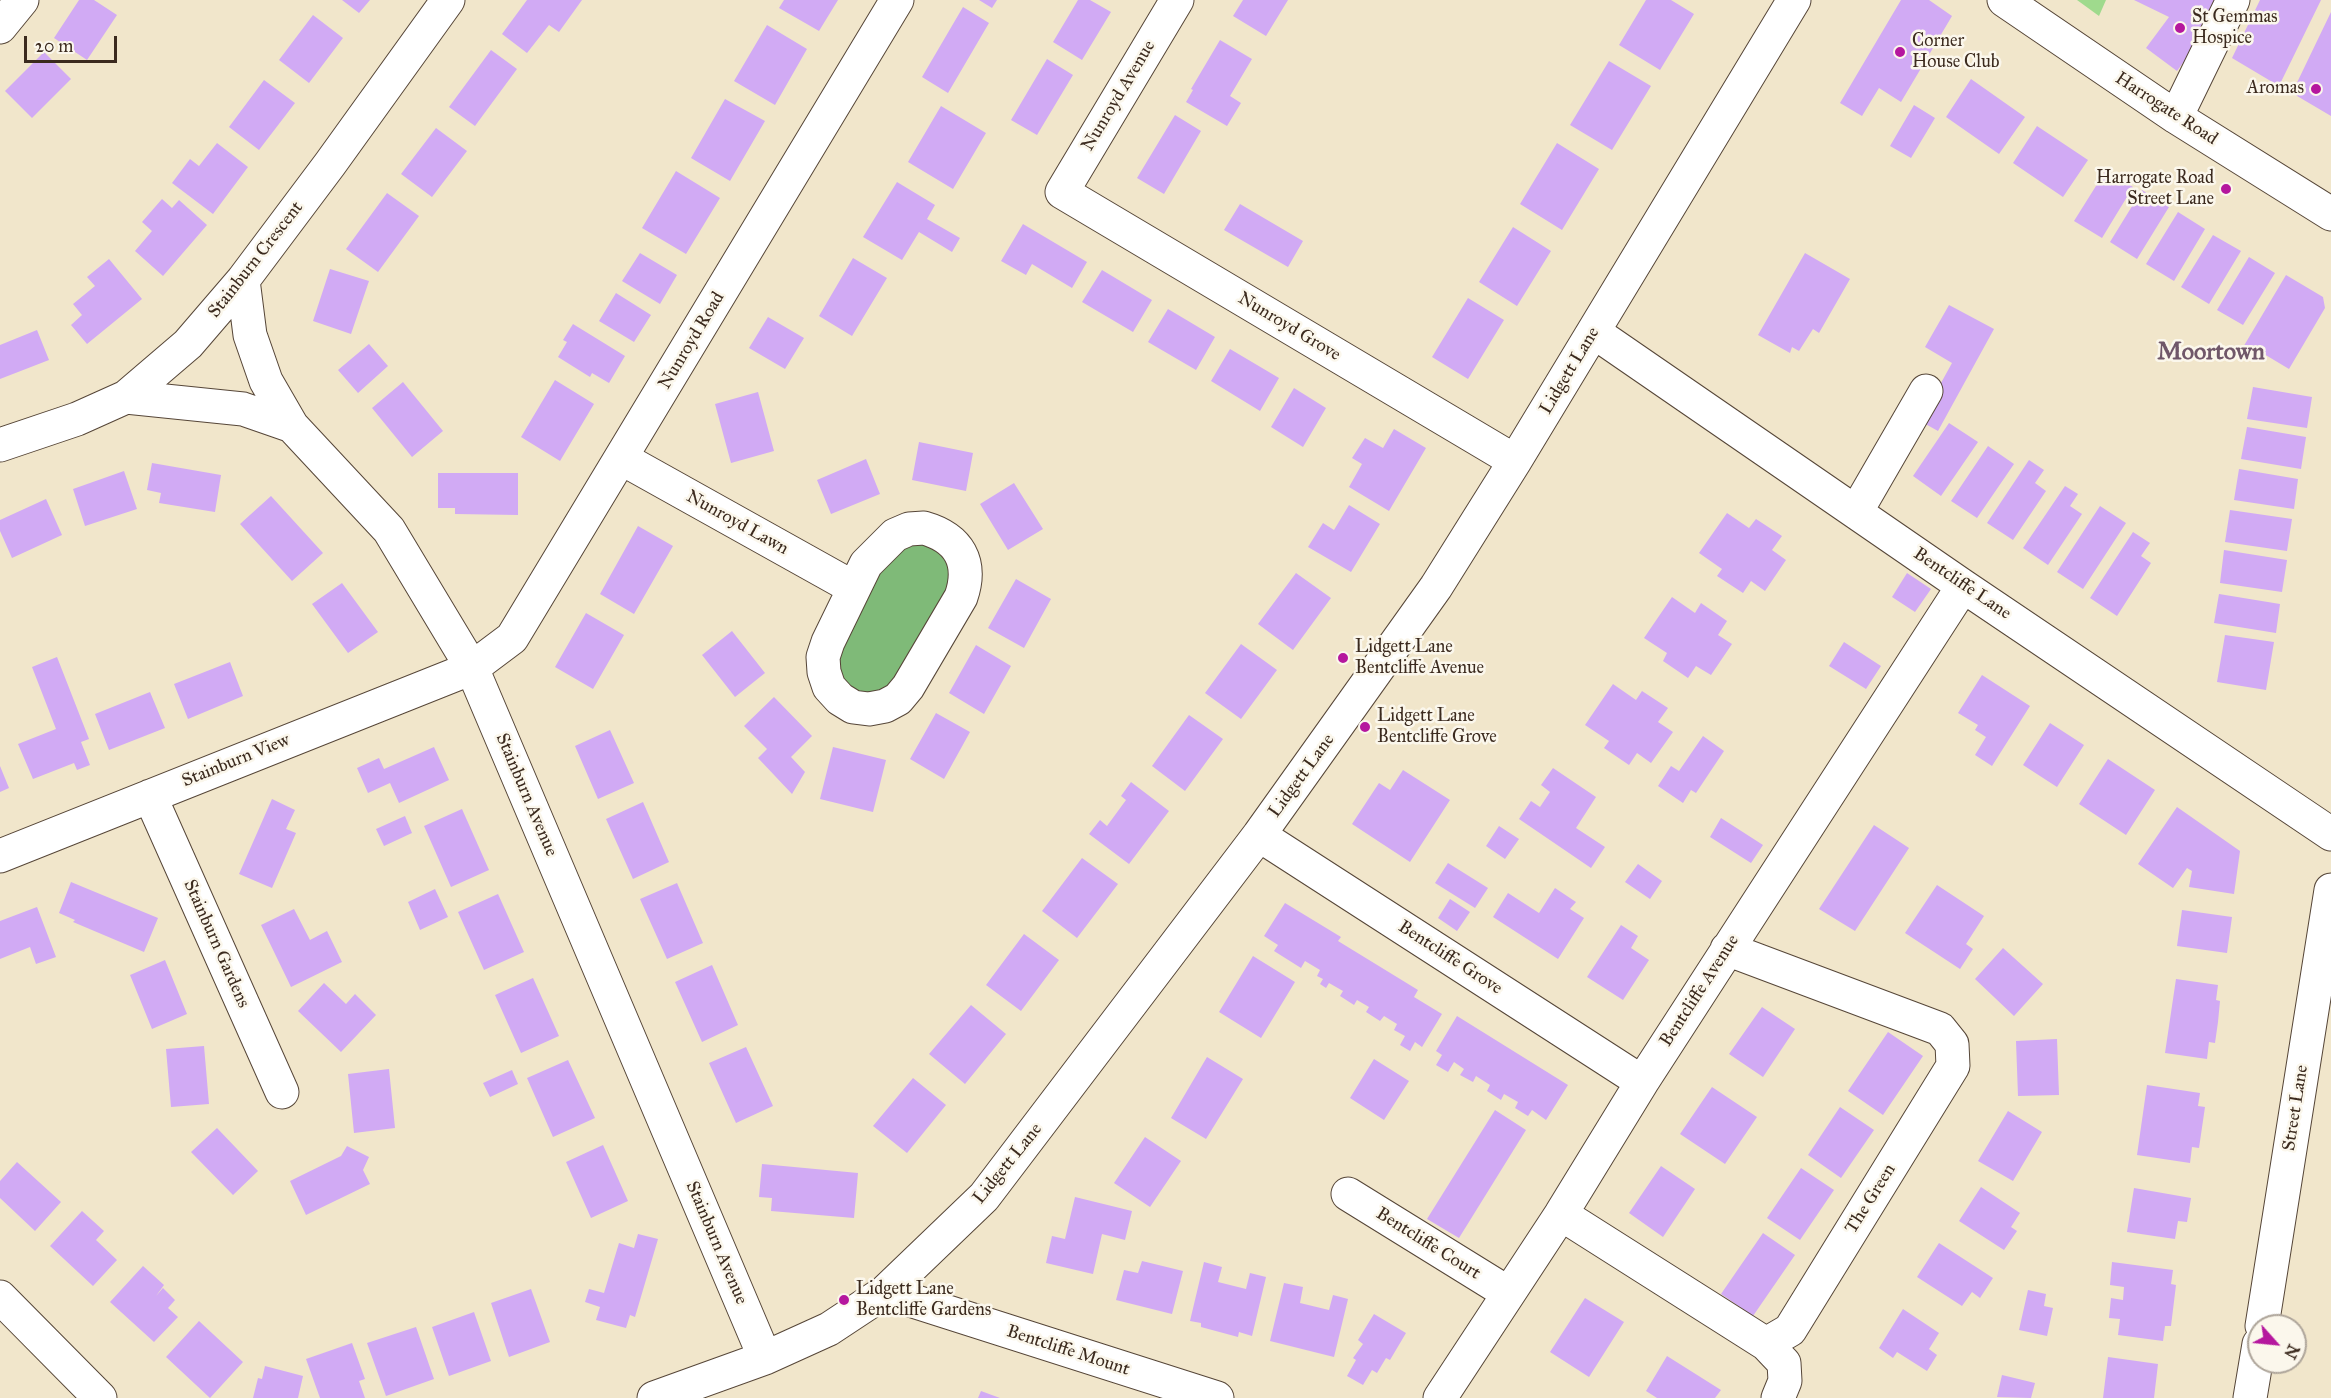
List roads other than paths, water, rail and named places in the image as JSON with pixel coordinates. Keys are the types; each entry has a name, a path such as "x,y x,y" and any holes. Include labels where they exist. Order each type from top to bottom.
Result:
{"street":[{"path":"0,27 22,0"},
{"name":"Stainburn Crescent","path":"0,445 77,419 126,397 188,344 243,280 448,0"},
{"name":"Nunroyd Road","path":"472,668 512,638 897,0"},
{"name":"Nunroyd Avenue","path":"1062,192 1177,0"},
{"name":"Lidgett Lane","path":"654,1398 765,1358 829,1329 885,1292 984,1197 1060,1100 1259,835 1436,588 1594,332 1794,0"},
{"name":"Harrogate Road","path":"2004,0 2176,117 2331,214"},
{"path":"2176,117 2233,0"},
{"name":"Nunroyd Grove","path":"1062,192 1515,461"},
{"path":"243,280 250,335 266,381 292,426"},
{"name":"Bentcliffe Lane","path":"1594,332 1963,586 2331,834"},
{"path":"1856,512 1926,391"},
{"name":"Stainburn Avenue","path":"126,397 243,409 292,426 389,530 472,668 765,1358"},
{"name":"Nunroyd Lawn","path":"621,458 854,588"},
{"path":"924,528 939,532 952,541 961,553 965,567 966,582 961,597 908,687 898,699 885,706 869,709 853,706 840,699 829,687 824,672 823,657 828,642 854,588 866,564 883,545 895,535 909,529 924,528"},
{"name":"Bentcliffe Avenue","path":"1440,1398 1561,1214 1727,949 1963,586"},
{"name":"Stainburn View","path":"0,856 472,668"},
{"name":"Stainburn Gardens","path":"150,796 282,1092"},
{"name":"Bentcliffe Grove","path":"1259,835 1642,1082"},
{"name":"Street Lane","path":"2264,1314 2331,890"},
{"name":"The Green","path":"1727,949 1940,1029 1952,1044 1953,1066 1790,1330 1766,1344"},
{"name":"Bentcliffe Court","path":"1348,1194 1508,1293"},
{"path":"1561,1214 1766,1344 1784,1363 1785,1381 1778,1398"},
{"name":"Bentcliffe Mount","path":"885,1292 1216,1398"},
{"path":"0,1298 100,1398"},
{"path":"2250,1398 2254,1374"}],"place":[{"name":"St Gemmas Hospice","path":"2180,28"},
{"name":"Corner House Club","path":"1900,52"},
{"name":"Aromas","path":"2316,89"},
{"name":"Harrogate Road Street Lane","path":"2226,189"},
{"name":"Lidgett Lane Bentcliffe Avenue","path":"1343,658"},
{"name":"Lidgett Lane Bentcliffe Grove","path":"1365,727"},
{"name":"Lidgett Lane Bentcliffe Gardens","path":"844,1300"}],"district":[{"name":"Moortown","path":"2211,353"}]}
